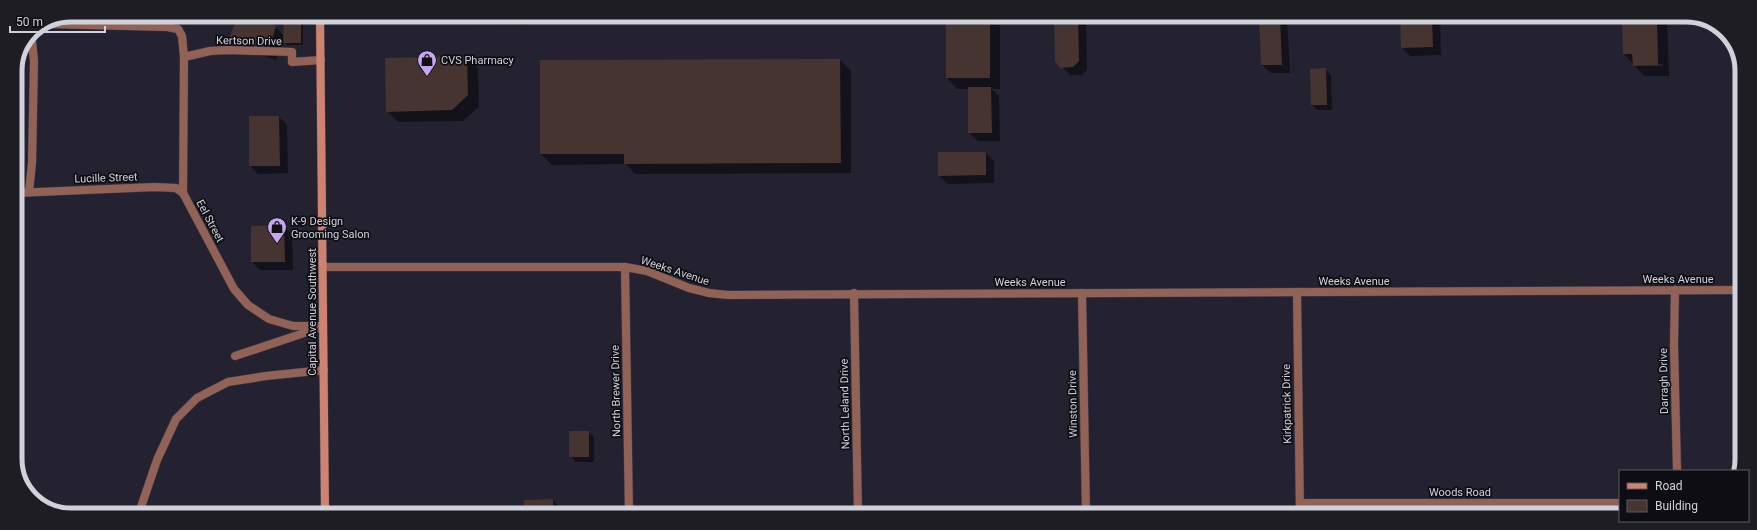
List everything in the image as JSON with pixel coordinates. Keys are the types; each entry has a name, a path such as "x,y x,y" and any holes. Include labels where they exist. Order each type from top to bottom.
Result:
{"main road":[{"name":"Capital Avenue Southwest","path":"320,22 325,508"}],"street":[{"path":"57,24 167,27 178,29 182,36 184,57"},
{"path":"29,192 32,163 34,61 32,41"},
{"name":"Kertson Drive","path":"184,57 210,51 228,50 292,52 292,62 321,60"},
{"name":"Eel Street","path":"184,57 183,193 234,289 248,306 269,319 293,326 323,326"},
{"name":"Lucille Street","path":"22,192 155,187 176,188 183,193"},
{"name":"Weeks Avenue","path":"323,267 625,268 648,271 709,294 1082,294 1735,290"},
{"name":"North Brewer Drive","path":"625,268 629,508"},
{"name":"Darragh Drive","path":"1675,290 1674,343 1677,470"},
{"name":"Kirkpatrick Drive","path":"1297,292 1300,508"},
{"name":"North Leland Drive","path":"854,294 858,508"},
{"name":"Winston Drive","path":"1082,294 1086,508"},
{"path":"235,356 323,326"},
{"path":"141,508 156,460 176,419 197,398 228,382 266,376 324,370"},
{"name":"Woods Road","path":"1300,503 1619,503"}],"shaded area":[{"path":"22,134 24,134 24,166 22,172"}],"building":[{"path":"235,22 264,22 276,26 268,52 229,39"},
{"path":"284,22 301,22 301,43 283,43"},
{"path":"946,22 990,22 990,78 946,78"},
{"path":"1054,22 1078,22 1079,61 1073,67 1060,68 1055,61"},
{"path":"1259,22 1280,22 1282,65 1261,65"},
{"path":"1400,22 1432,22 1433,47 1401,48"},
{"path":"1622,22 1657,22 1658,65 1633,66 1632,54 1623,54"},
{"name":"CVS Pharmacy","path":"467,56 468,95 452,110 386,112 385,58"},
{"path":"840,59 841,163 624,164 624,154 540,154 540,60"},
{"path":"1326,68 1327,105 1311,105 1310,69"},
{"path":"968,87 991,87 992,133 968,133"},
{"path":"249,116 279,116 280,166 249,166"},
{"path":"938,152 986,152 986,175 938,176"},
{"path":"284,225 285,262 251,262 251,226"},
{"path":"569,431 589,431 589,457 569,457"},
{"path":"553,499 553,508 524,508 524,500"}],"place":[{"name":"CVS Pharmacy","path":"427,77"},
{"name":"K-9 Design Grooming Salon","path":"277,244"}]}
